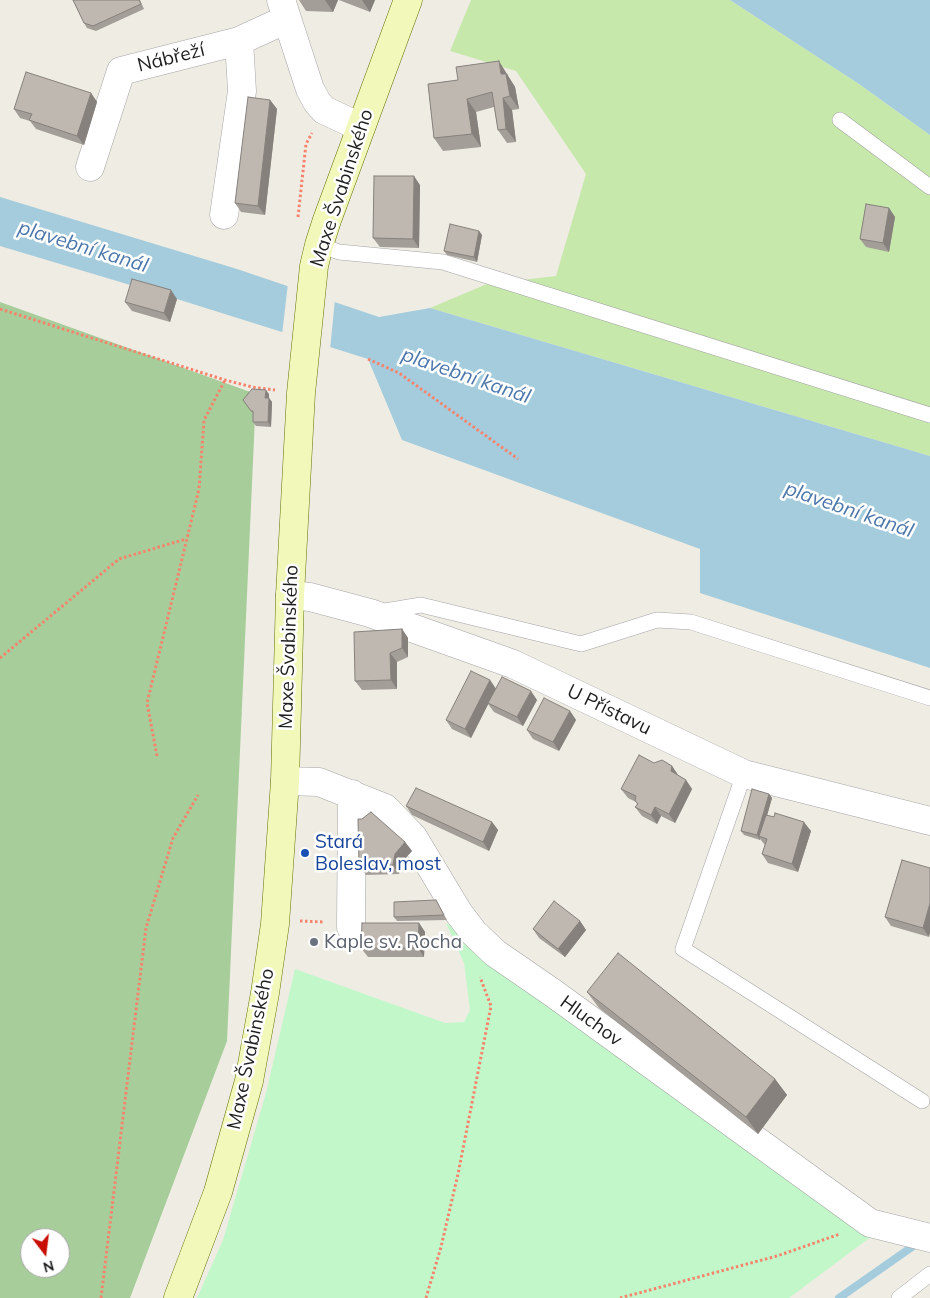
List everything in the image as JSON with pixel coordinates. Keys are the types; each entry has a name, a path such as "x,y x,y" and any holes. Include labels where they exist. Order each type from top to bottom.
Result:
{"main road":[{"name":"Maxe Švabinského","path":"178,1298 218,1192 248,1081 265,993 275,924 285,781 290,595 291,385 316,255 360,127 408,0"}],"street":[{"name":"Nábřeží","path":"90,167 121,71 239,41 284,10 310,89 317,102 324,110 360,127"},
{"path":"224,215 242,92 239,41"},
{"name":"U Přístavu","path":"290,595 310,597 370,613 513,664 744,774 930,821"},
{"name":"Hluchov","path":"285,781 319,782 385,808 413,837 458,912 474,933 495,953 870,1223 917,1234"},
{"path":"351,928 352,794"}],"lane":[{"path":"840,120 930,187"},
{"path":"316,255 339,252 443,262 930,415"},
{"path":"370,613 421,605 581,644 657,620 691,622 930,698"},
{"path":"744,774 683,950 922,1101"},
{"path":"899,1298 930,1274"}],"path":[{"path":"0,309 225,380 252,387 291,385"},
{"path":"368,359 399,373 518,459"},
{"path":"157,756 147,703 199,489 204,420 225,380"},
{"path":"0,658 119,559 187,539"},
{"path":"101,1298 146,928 173,838 198,795"},
{"path":"292,921 318,920"},
{"path":"426,1298 441,1248 458,1174 491,1006 478,968"},
{"path":"620,1298 777,1256 870,1223"}],"green space":[{"path":"471,0 730,0 859,84 930,135 930,456 430,308 487,284 556,276 586,174 516,71 450,51"},
{"path":"0,302 256,394 227,1041 130,1298 0,1298"},
{"path":"446,923 836,1212 876,1233 789,1298 197,1298 223,1240 266,1093 295,969 445,1023 464,1022 470,1010 464,963"}],"water":[{"path":"730,0 930,0 930,135 859,84"},
{"name":"plavební kanál","path":"0,197 237,269 379,317 430,308 930,456 930,668 700,593 700,549 402,440 368,359 0,246"}],"pier":[{"path":"288,283 335,299 330,350 282,335"}],"building":[{"path":"73,0 139,0 141,4 93,26 84,23"},
{"path":"499,61 501,74 506,74 510,96 503,98 506,129 498,130 492,92 467,99 472,134 434,138 428,84 458,80 456,67"},
{"path":"26,72 91,93 77,136 29,120 32,114 14,109"},
{"path":"248,97 270,100 258,206 235,203"},
{"path":"374,176 414,176 413,239 373,238"},
{"path":"866,204 889,208 883,243 860,239"},
{"path":"450,224 479,231 474,257 444,251"},
{"path":"132,279 171,290 164,313 125,302"},
{"path":"252,389 266,390 265,398 269,398 268,422 253,422 253,411 243,400"},
{"path":"402,629 402,648 390,653 391,680 355,681 354,632"},
{"path":"471,671 490,680 465,729 446,720"},
{"path":"502,677 531,691 517,717 488,703"},
{"path":"544,698 570,711 553,742 527,730"},
{"path":"639,755 654,763 662,760 672,766 671,771 686,780 669,814 655,807 651,815 635,807 638,804 635,801 636,796 621,789"},
{"path":"416,788 492,822 483,842 406,806"},
{"path":"752,789 769,794 757,835 741,831"},
{"path":"371,812 405,842 395,854 393,865 359,866 358,819 362,819"},
{"path":"775,813 804,822 792,864 762,854 767,839 759,836 766,815 774,817"},
{"path":"902,860 930,868 930,903 923,928 885,917"},
{"path":"436,900 444,915 394,917 394,902"},
{"path":"554,901 580,921 558,949 533,929"},
{"path":"362,923 419,923 418,948 361,948"},
{"path":"618,953 775,1079 746,1117 587,992"}],"waterway":[{"path":"839,1298 919,1242"}],"place":[{"name":"Stará Boleslav, most","path":"305,853"},
{"name":"Kaple sv. Rocha","path":"314,942"}]}
